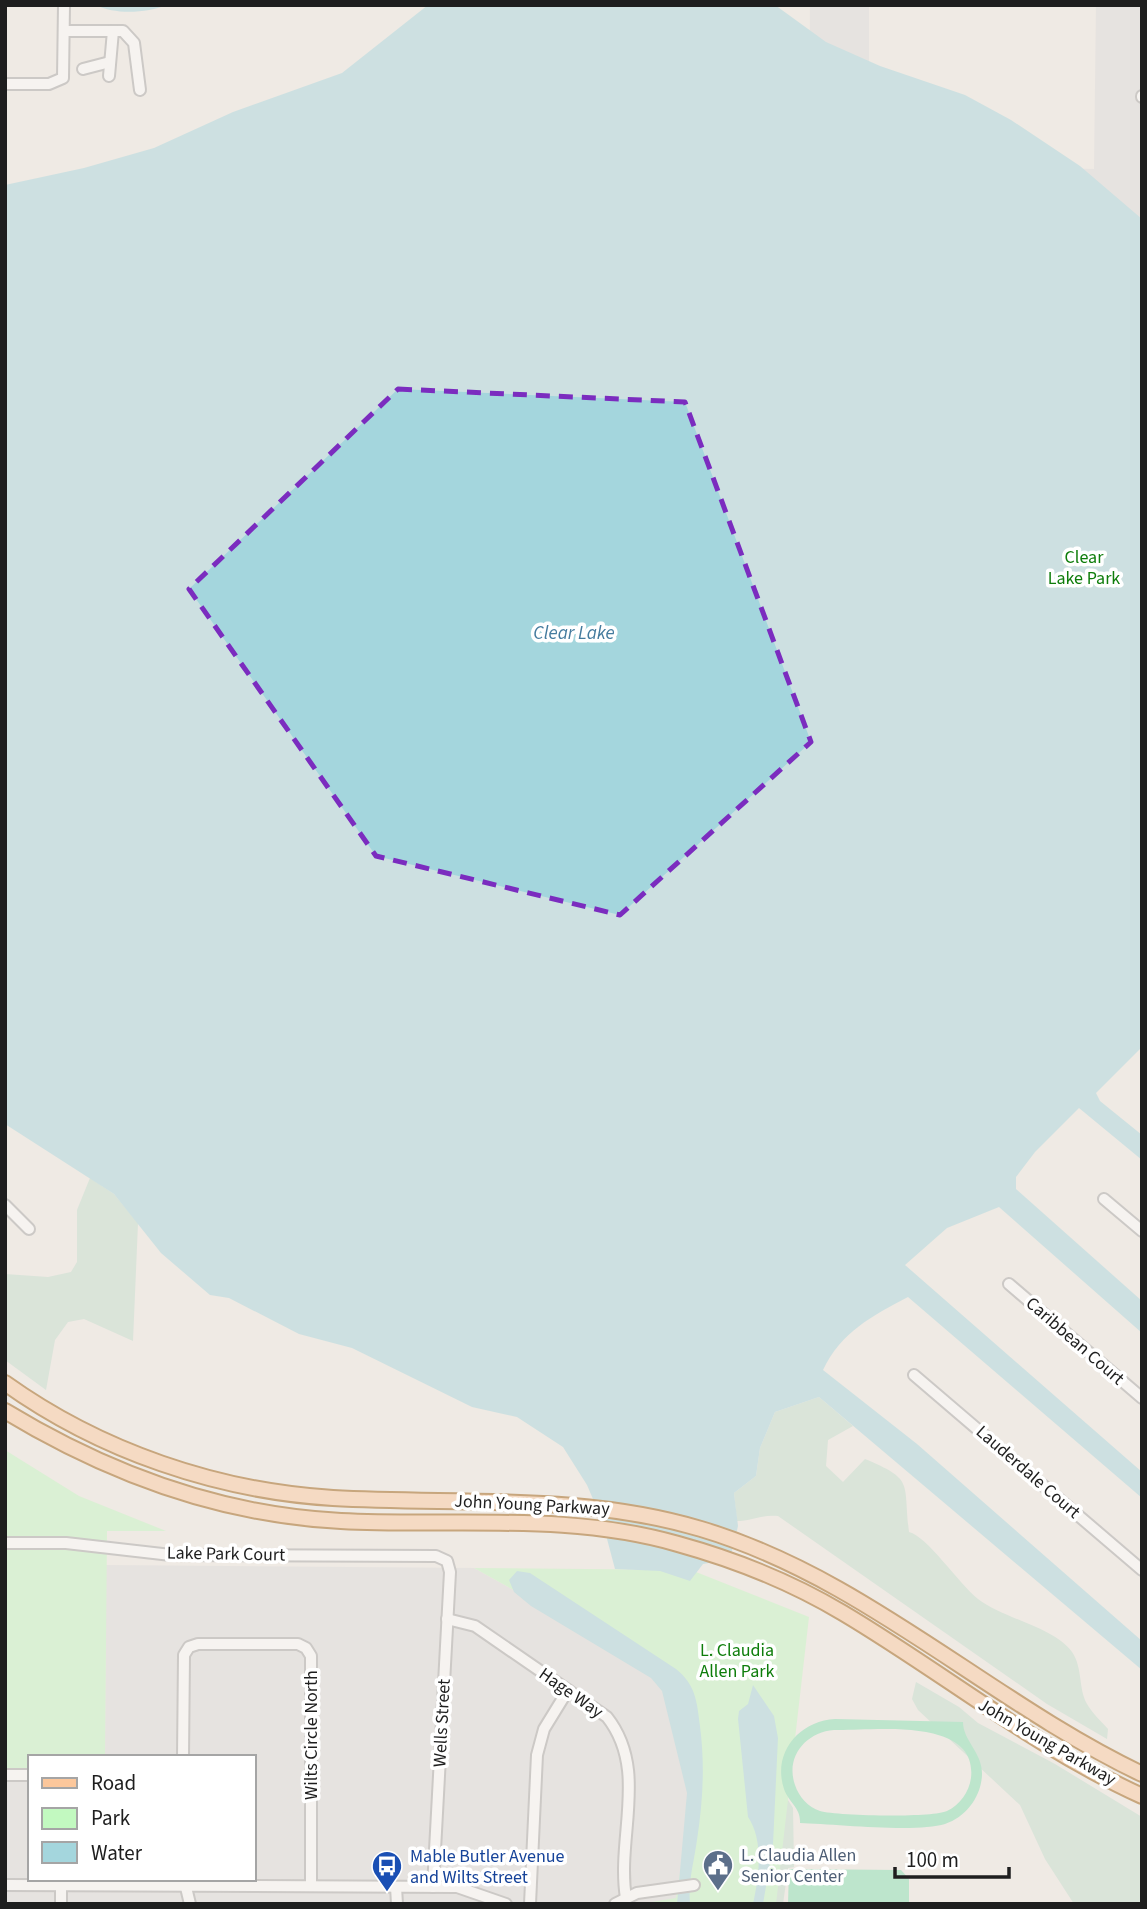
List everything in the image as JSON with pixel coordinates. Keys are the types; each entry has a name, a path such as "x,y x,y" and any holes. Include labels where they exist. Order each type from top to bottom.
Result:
{"main road":[{"name":"John Young Parkway","path":"5,1383 96,1436 158,1462 225,1482 334,1498 556,1503 647,1515 754,1547 845,1591 1060,1731 1142,1774"},
{"name":"John Young Parkway","path":"5,1411 95,1461 191,1496 251,1510 321,1520 554,1523 648,1536 747,1566 841,1612 1022,1732 1142,1796"},
{"path":"191,1496 210,1492 225,1482"}],"street":[{"path":"5,84 60,82 64,72 64,5"},
{"path":"64,31 123,31 134,43 140,90"},
{"path":"109,76 113,31"},
{"path":"83,69 110,62"},
{"path":"1104,1199 1142,1231"},
{"path":"5,1205 29,1229"},
{"name":"Caribbean Court","path":"1009,1284 1142,1398"},
{"name":"Lauderdale Court","path":"914,1375 1142,1570"},
{"name":"Lake Park Court","path":"5,1543 66,1544 171,1555 436,1556 447,1561"},
{"name":"Wells Street","path":"432,1887 450,1572 447,1561"},
{"name":"Hage Way","path":"447,1619 475,1626 607,1717 619,1732 628,1756 620,1901"},
{"name":"Wilts Circle North","path":"183,1755 184,1655 189,1647 198,1644 298,1644 306,1648 311,1656 311,1886"},
{"path":"530,1904 537,1755 544,1729 568,1690"},
{"path":"5,1775 28,1775"},
{"path":"5,1885 184,1883 457,1887 506,1904"},
{"path":"184,1883 190,1904"},
{"path":"61,1886 61,1904"},
{"path":"396,1887 397,1904"},
{"path":"620,1901 637,1893 691,1887"}],"highlighted area":[{"path":"398,389 685,402 811,742 620,915 376,856 189,589"}],"shaded area":[{"path":"810,5 869,5 869,165 809,164"},
{"path":"1096,5 1142,5 1142,279 1049,168 1094,169"},
{"path":"106,1565 474,1568 673,1679 695,1779 676,1899 640,1904 5,1904 5,1770 28,1770 28,1881 256,1881 256,1755 105,1755"}],"green space":[{"path":"90,1178 114,1194 138,1223 133,1341 84,1319 68,1322 55,1340 46,1390 5,1360 5,1274 48,1277 71,1272 77,1262 77,1210"},
{"path":"819,1397 853,1426 828,1440 826,1466 843,1482 865,1459 899,1478 906,1492 909,1532 925,1542 978,1599 1053,1636 1072,1652 1078,1665 1084,1698 1091,1711 1108,1729 1107,1739 1047,1704 778,1516 737,1521 734,1493 756,1476 760,1448 775,1412"},
{"path":"5,1450 79,1496 166,1531 107,1531 105,1755 28,1755 28,1770 5,1770"},
{"name":"L. Claudia Allen Park","path":"474,1568 691,1570 809,1617 776,1904 640,1904 676,1898 695,1779 673,1679"},
{"path":"916,1682 959,1707 978,1723 1055,1764 1142,1817 1142,1904 1074,1904 1045,1859 1020,1805 918,1710 912,1699"},
{"path":"822,1721 963,1722 981,1767 979,1791 966,1811 953,1821 932,1827 895,1828 800,1823 799,1813 784,1789 782,1763 792,1741 810,1726","holes":["834,1730 920,1731 958,1744 969,1758 971,1778 966,1793 952,1808 938,1813 864,1815 820,1811 804,1801 799,1794 793,1765 800,1748 807,1741"]},
{"path":"781,1789 793,1808 794,1867 788,1868 783,1904 763,1904"},
{"path":"789,1869 901,1870 909,1879 909,1904 788,1904"}],"water":[{"path":"96,5 167,5 131,12"},
{"name":"Clear Lake","path":"428,5 775,5 826,42 880,66 965,95 1011,120 1080,166 1142,219 1142,1047 1096,1093 1100,1101 1142,1135 1142,1160 1079,1108 1035,1152 1016,1177 1016,1189 1142,1301 1142,1333 999,1207 947,1228 905,1265 1142,1472 1142,1498 908,1297 870,1318 848,1335 823,1370 917,1444 1142,1641 1142,1670 819,1397 775,1412 760,1448 756,1476 734,1493 738,1526 730,1559 703,1564 690,1581 660,1571 615,1569 602,1520 587,1485 563,1447 517,1417 472,1407 352,1348 299,1334 229,1298 210,1295 161,1253 114,1194 5,1124 5,185 84,168 154,148 233,112 342,73"},
{"path":"517,1571 530,1573 676,1669 692,1688 699,1717 703,1769 690,1904 677,1904 687,1793 662,1691 651,1678 531,1606 514,1592 509,1580"},
{"path":"753,1685 774,1716 778,1738 773,1845 763,1904 753,1904 758,1848 748,1817 738,1719 739,1711 748,1704"}],"place":[{"name":"L. Claudia Allen Senior Center","path":"718,1892"},
{"name":"Mable Butler Avenue and Wilts Street","path":"387,1893"}],"park label":[{"name":"Clear Lake Park","path":"1084,567"}]}
